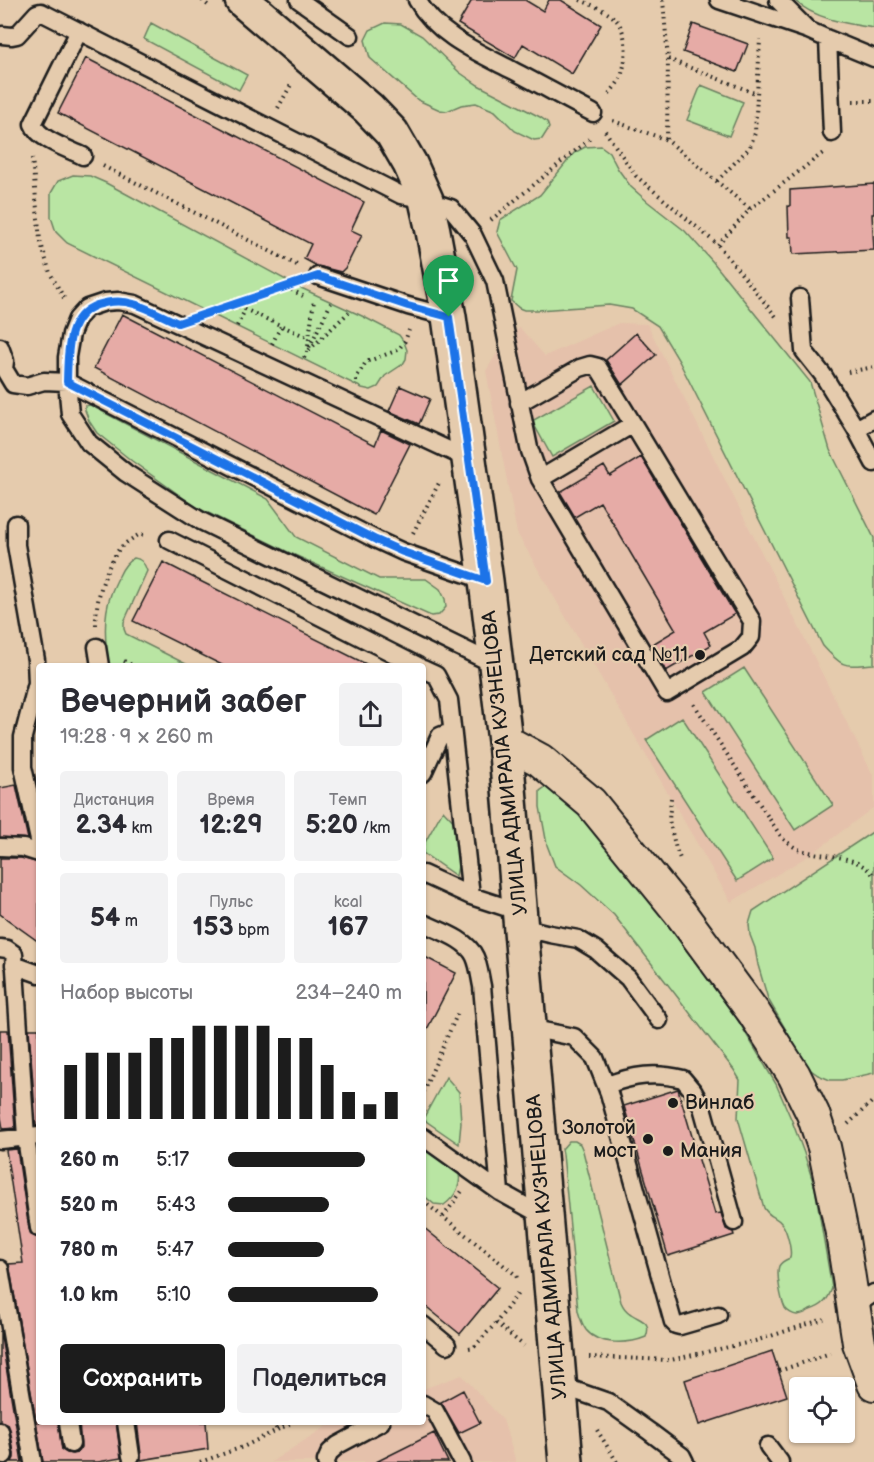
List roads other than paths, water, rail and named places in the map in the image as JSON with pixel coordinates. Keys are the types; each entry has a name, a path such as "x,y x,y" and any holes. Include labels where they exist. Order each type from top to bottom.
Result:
{"main road":[{"name":"УЛИЦА АДМИРАЛА КУЗНЕЦОВА","path":"242,0 368,108 392,133 411,164 426,200 433,231 449,317 486,581 505,741 545,1217 547,1363 566,1462"}],"street":[{"path":"505,741 540,760 591,803 688,923 754,1013 794,1075 813,1114 824,1146 840,1224 863,1300 859,1343 874,1384"}],"lane":[{"path":"299,0 350,36"},
{"path":"417,0 438,26 460,42 593,113"},
{"path":"719,0 808,30 874,58"},
{"path":"778,0 808,30"},
{"path":"2,35 17,35 37,13 41,12 401,195 451,208 473,235 495,281 519,403 529,448 540,478 667,693 742,648 751,637 752,621 598,367 590,365 580,368 519,403"},
{"path":"79,31 33,124 35,130 42,136 83,156"},
{"path":"828,39 832,133"},
{"path":"318,276 449,317"},
{"path":"800,298 804,351 823,375 874,463"},
{"path":"468,459 135,304 118,301 105,302 87,308 77,319 71,334 67,382 70,414 89,443 126,473 201,521 495,665"},
{"path":"0,346 5,361 4,369 13,384 27,386 44,381 67,382 403,552 486,581"},
{"path":"856,429 874,419"},
{"path":"540,478 633,424"},
{"path":"16,524 16,545 36,663"},
{"path":"169,540 412,663"},
{"path":"97,647 100,663"},
{"path":"426,670 436,675 449,700 471,896"},
{"path":"36,687 23,737 24,767 36,825"},
{"path":"426,767 441,736 452,733"},
{"path":"0,847 23,848 36,852"},
{"path":"426,875 550,934 578,939 596,950 628,978 659,1020"},
{"path":"426,925 448,934 466,945 474,956 478,968 482,986 500,1192"},
{"path":"0,948 8,949 14,954 36,1189"},
{"path":"14,965 36,973"},
{"path":"529,1028 574,1037 595,1058 607,1084 673,1322 680,1326 718,1315"},
{"path":"607,1084 641,1075 683,1079 702,1107 734,1222"},
{"path":"0,1140 32,1137"},
{"path":"426,1139 500,1192 545,1217"},
{"path":"0,1269 33,1462"},
{"path":"426,1328 447,1345"},
{"path":"547,1363 650,1432 682,1456 685,1462"},
{"path":"426,1406 435,1411 462,1462"},
{"path":"68,1425 71,1444"},
{"path":"126,1425 131,1456"},
{"path":"326,1462 330,1452 338,1445 375,1425"},
{"path":"0,1431 4,1455"},
{"path":"768,1446 780,1462"}],"place":[{"name":"Детский сад №11","path":"700,655"},
{"name":"Винлаб","path":"673,1103"},
{"name":"Золотой мост","path":"648,1139"},
{"name":"Мания","path":"668,1151"}]}
